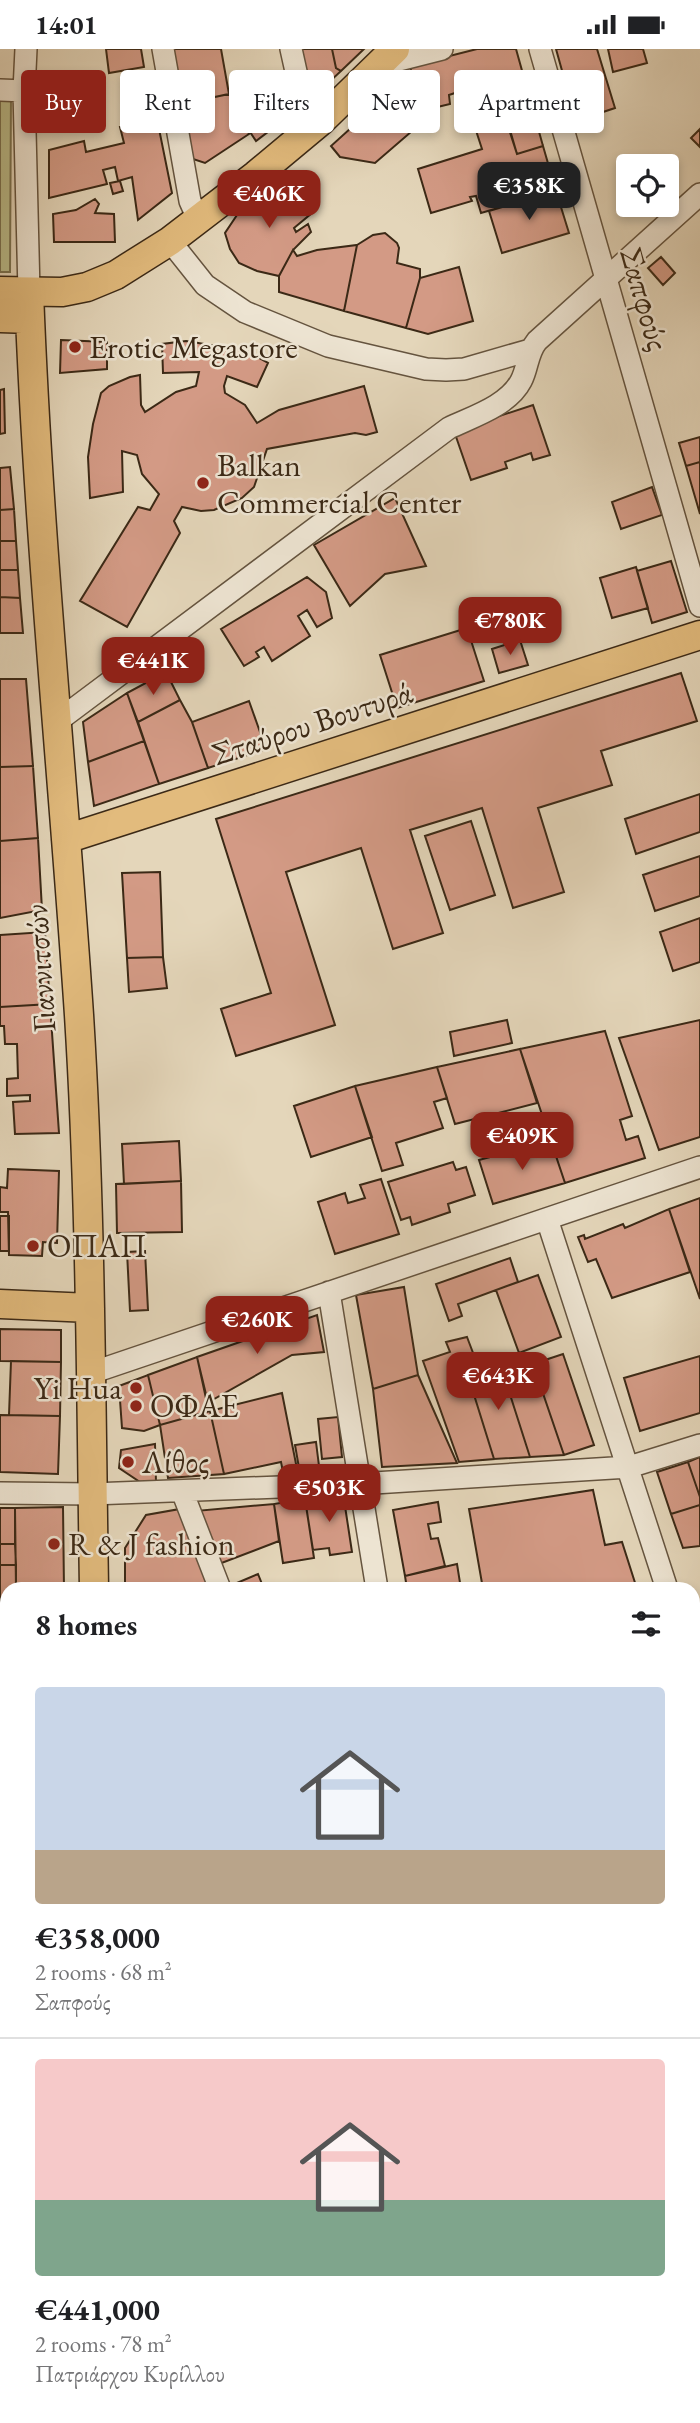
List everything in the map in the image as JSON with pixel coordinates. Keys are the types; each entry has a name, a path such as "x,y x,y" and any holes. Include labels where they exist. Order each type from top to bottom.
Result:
{"main road":[{"path":"334,108 387,57"},
{"path":"0,318 62,292 101,282 170,241 199,221 306,133"},
{"path":"0,291 29,305"},
{"name":"Γιαννιτσών","path":"29,305 55,723 79,1018 90,1308 94,1582"},
{"name":"Σταύρου Βουτυρά","path":"66,839 700,635"},
{"path":"0,1304 90,1308"}],"street":[{"name":"Γιαννιτσών","path":"25,70 26,49"},
{"path":"163,49 190,201 199,221"},
{"path":"290,49 295,70"},
{"path":"387,57 442,49"},
{"name":"Σαπφούς","path":"540,49 700,606"},
{"path":"0,90 21,91"},
{"name":"Γιαννιτσών","path":"25,133 29,305"},
{"path":"55,723 449,428 505,399 521,381 530,349 559,319 700,194"},
{"path":"170,241 205,285 244,312 328,346 426,369 446,370 464,369 530,349"},
{"path":"90,1373 700,1167"},
{"path":"547,1219 665,1582"},
{"path":"329,1293 376,1582"},
{"path":"0,1493 92,1494 358,1484 629,1467 700,1445"},
{"path":"182,1491 217,1582"}],"green space":[{"path":"0,92 11,92 10,272 0,272"}],"building":[{"path":"106,49 141,49 144,67 109,73"},
{"path":"172,49 221,49 229,94 215,97 215,70 176,70"},
{"path":"298,49 332,49 336,68 341,71 334,78 334,70 302,70"},
{"path":"332,49 364,49 341,71 336,68"},
{"path":"477,49 516,49 522,70 454,70 454,93 449,95 450,104 440,106 440,70 411,70 410,66"},
{"path":"556,49 597,49 603,70 562,70"},
{"path":"608,49 643,49 647,63 613,72"},
{"path":"604,72 615,108 604,112"},
{"path":"229,94 229,133 249,134 205,163 190,158 186,133 215,133 215,97"},
{"path":"700,129 700,147 691,138"},
{"path":"348,131 348,133 410,133 375,163 340,157 331,146"},
{"path":"122,133 160,133 172,193 138,220 132,177 118,181 115,167 103,170 107,184 49,198 49,150 84,141 86,152 124,143"},
{"path":"251,133 266,133 256,141"},
{"path":"477,133 511,133 517,154 543,146 556,191 481,213 476,196 470,197 472,201 431,213 418,169 482,149"},
{"path":"510,133 539,133 543,146 517,154"},
{"path":"120,181 123,191 113,194 110,183"},
{"path":"293,185 312,213 294,228 296,232 308,224 311,232 293,250 279,276 239,263 230,249 225,233 237,215 251,196 271,188 281,190"},
{"path":"556,191 569,233 502,253 489,211"},
{"path":"95,199 99,204 95,213 114,214 115,242 54,242 53,214 76,210"},
{"path":"385,233 399,248 397,263 420,269 406,328 344,311 357,245 373,235"},
{"path":"357,245 344,311 279,292 279,276 293,250 297,256 317,250"},
{"path":"661,257 675,273 663,285 648,268"},
{"path":"459,267 473,321 428,334 406,328 420,278"},
{"path":"61,340 107,342 107,369 60,373"},
{"name":"Balkan Commercial Center","path":"186,341 247,351 268,363 257,387 227,376 224,386 225,393 245,405 257,423 279,410 364,386 377,432 366,435 355,433 267,449 254,487 242,498 214,510 201,511 182,507 174,521 180,533 127,627 80,601 138,507 150,510 159,494 142,474 137,455 122,451 123,492 90,498 88,457 93,424 101,393 109,386 130,377 140,375 141,405 145,412 176,392 196,386 199,372 163,373 162,344"},
{"path":"4,389 5,433 0,434 0,390"},
{"path":"533,405 550,455 533,460 531,453 505,462 507,468 471,480 454,431"},
{"path":"700,437 700,462 686,466 679,443"},
{"path":"700,462 700,514 686,466"},
{"path":"10,467 14,509 0,510 0,468"},
{"path":"652,487 662,515 621,529 612,502"},
{"path":"395,498 426,566 385,574 350,606 314,545"},
{"path":"14,509 16,541 0,541 0,510"},
{"path":"0,541 16,541 18,570 0,570"},
{"path":"671,561 687,612 652,623 637,571"},
{"path":"636,567 648,608 612,618 600,578"},
{"path":"0,570 18,570 20,598 0,597"},
{"path":"307,577 326,592 332,618 317,627 307,610 298,616 310,636 272,661 264,647 256,652 259,657 244,666 221,629"},
{"path":"0,597 20,598 23,633 0,633"},
{"path":"467,628 484,681 397,708 380,655"},
{"path":"520,640 528,665 499,673 492,649"},
{"path":"166,672 180,700 138,722 127,693"},
{"path":"681,673 697,721 601,751 612,785 538,808 564,892 513,908 482,808 410,830 443,933 393,949 361,848 286,872 335,1025 236,1056 221,1009 271,993 216,819"},
{"path":"0,679 26,679 33,766 0,767"},
{"path":"127,693 144,741 88,762 83,722"},
{"path":"180,700 192,722 208,768 159,784 138,722"},
{"path":"249,701 266,749 208,768 192,722"},
{"path":"144,741 159,784 94,806 88,762"},
{"path":"33,766 38,838 0,841 0,767"},
{"path":"700,794 700,832 636,854 625,819"},
{"path":"471,821 495,895 450,910 425,836"},
{"path":"38,838 42,910 0,918 0,841"},
{"path":"700,856 700,896 655,911 643,875"},
{"path":"160,872 163,957 127,958 122,873"},
{"path":"700,918 700,962 673,971 660,932"},
{"path":"45,932 50,1004 0,1007 0,935"},
{"path":"163,957 167,988 129,992 127,958"},
{"path":"50,1004 59,1133 15,1134 13,1102 30,1101 30,1095 7,1096 7,1079 18,1078 17,1044 5,1044 4,1026 0,1026 0,1007"},
{"path":"507,1020 512,1043 454,1056 450,1032"},
{"path":"700,1020 700,1137 659,1150 619,1038"},
{"path":"605,1031 632,1116 620,1120 626,1140 638,1136 645,1158 565,1183 520,1049"},
{"path":"520,1049 537,1103 455,1124 437,1067"},
{"path":"437,1067 447,1098 434,1102 443,1128 396,1143 403,1165 382,1171 355,1086"},
{"path":"355,1086 372,1137 311,1157 294,1106"},
{"path":"179,1141 181,1181 124,1184 122,1144"},
{"path":"551,1141 565,1183 493,1204 479,1160"},
{"path":"453,1162 456,1170 466,1167 475,1195 448,1204 450,1212 412,1225 410,1217 401,1220 388,1182"},
{"path":"8,1169 59,1171 57,1243 43,1242 42,1256 9,1255 8,1212 0,1212 0,1187 7,1188"},
{"path":"381,1179 399,1234 335,1254 318,1202 345,1193 348,1203 365,1198 360,1185"},
{"path":"181,1181 182,1232 117,1233 116,1184"},
{"path":"700,1198 700,1299 669,1209"},
{"path":"669,1209 690,1272 612,1298 596,1259 588,1262 578,1237 584,1235 585,1239 623,1224 625,1228"},
{"path":"0,1216 9,1216 9,1251 0,1251"},
{"path":"145,1251 148,1310 130,1311 127,1252"},
{"path":"510,1258 518,1282 458,1304 462,1316 449,1321 436,1284"},
{"path":"538,1275 561,1337 519,1353 496,1290"},
{"path":"404,1287 418,1375 373,1389 356,1295"},
{"path":"317,1315 324,1352 292,1355 207,1403 197,1357"},
{"path":"0,1329 61,1330 61,1362 0,1361"},
{"path":"467,1337 478,1366 466,1369 494,1459 459,1462 423,1361 450,1352 446,1342"},
{"path":"563,1354 594,1445 564,1455 533,1364"},
{"path":"700,1356 700,1413 640,1431 624,1378"},
{"path":"197,1357 210,1411 160,1425 148,1375"},
{"path":"11,1361 61,1362 60,1416 9,1415"},
{"path":"500,1364 530,1457 494,1459 466,1369"},
{"path":"536,1373 564,1455 530,1457 506,1382"},
{"path":"148,1375 160,1425 144,1431 122,1428 119,1386"},
{"path":"418,1375 457,1463 382,1467 373,1389"},
{"path":"282,1393 298,1474 284,1477 281,1462 224,1474 210,1411"},
{"path":"210,1411 224,1474 168,1478 160,1425"},
{"path":"0,1415 60,1416 58,1474 0,1472"},
{"path":"338,1417 342,1457 322,1459 318,1419"},
{"path":"316,1442 319,1466 299,1468 295,1445"},
{"path":"155,1444 156,1482 140,1482 119,1468 121,1450"},
{"path":"700,1457 700,1497 688,1462"},
{"path":"688,1462 700,1497 700,1505 671,1514 657,1472"},
{"path":"593,1490 605,1545 622,1542 635,1582 482,1582 469,1509"},
{"path":"343,1493 352,1552 330,1555 329,1548 313,1550 305,1499"},
{"path":"305,1499 314,1558 283,1563 274,1504"},
{"path":"438,1502 441,1522 428,1524 431,1539 438,1538 445,1566 405,1576 393,1510"},
{"path":"274,1504 279,1541 219,1564 195,1511"},
{"path":"700,1505 700,1546 683,1548 671,1514"},
{"path":"63,1507 64,1582 16,1582 15,1508"},
{"path":"0,1508 15,1508 15,1544 0,1544"},
{"path":"180,1509 209,1582 125,1582 125,1548 146,1515"},
{"path":"0,1544 15,1544 16,1565 0,1565"},
{"path":"457,1564 460,1582 406,1582 405,1576"},
{"path":"0,1565 16,1565 16,1582 0,1582"},
{"path":"258,1574 261,1582 239,1582"}],"place":[{"name":"Erotic Megastore","path":"75,347"},
{"name":"Balkan Commercial Center","path":"203,483"},
{"name":"ΟΠΑΠ","path":"33,1246"},
{"name":"Yi Hua","path":"136,1388"},
{"name":"ΟΦΑΕ","path":"136,1406"},
{"name":"Λίθος","path":"128,1462"},
{"name":"R & J fashion","path":"54,1544"}]}
